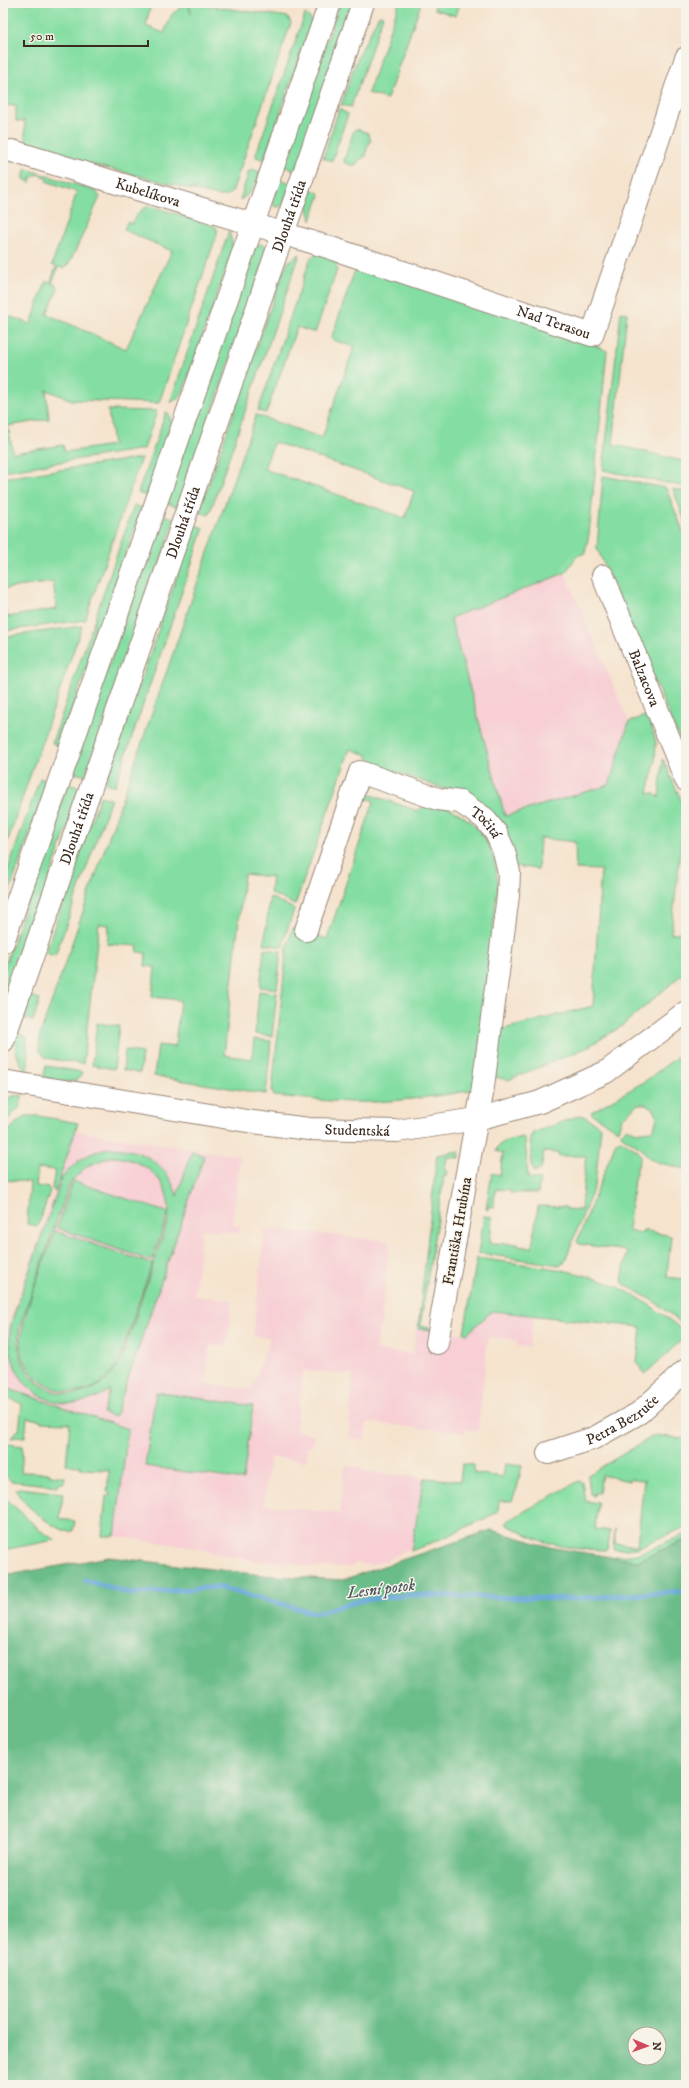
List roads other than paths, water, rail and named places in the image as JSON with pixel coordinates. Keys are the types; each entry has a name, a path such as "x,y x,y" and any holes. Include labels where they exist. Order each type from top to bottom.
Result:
{"street":[{"name":"Dlouhá třída","path":"3,942 330,3"},
{"name":"Dlouhá třída","path":"3,1041 363,3"},
{"name":"Nad Terasou","path":"284,233 592,335 686,58"},
{"name":"Kubelíkova","path":"12,151 284,233"},
{"name":"Balzacova","path":"603,576 686,780"},
{"name":"Točitá","path":"306,930 360,772 438,799 460,802 484,818 496,833 504,851 509,872 508,896 482,1094 477,1119"},
{"name":"Studentská","path":"3,1081 253,1122 309,1128 397,1131 477,1119 540,1102 606,1072 686,1012"},
{"name":"Františka Hrubína","path":"437,1343 477,1119"},
{"name":"Petra Bezruče","path":"548,1453 594,1438 639,1413 686,1370"}],"waterway":[{"name":"Lesní potok","path":"85,1580 131,1594 218,1587 315,1613 363,1600 411,1595 572,1599 686,1591"}]}
